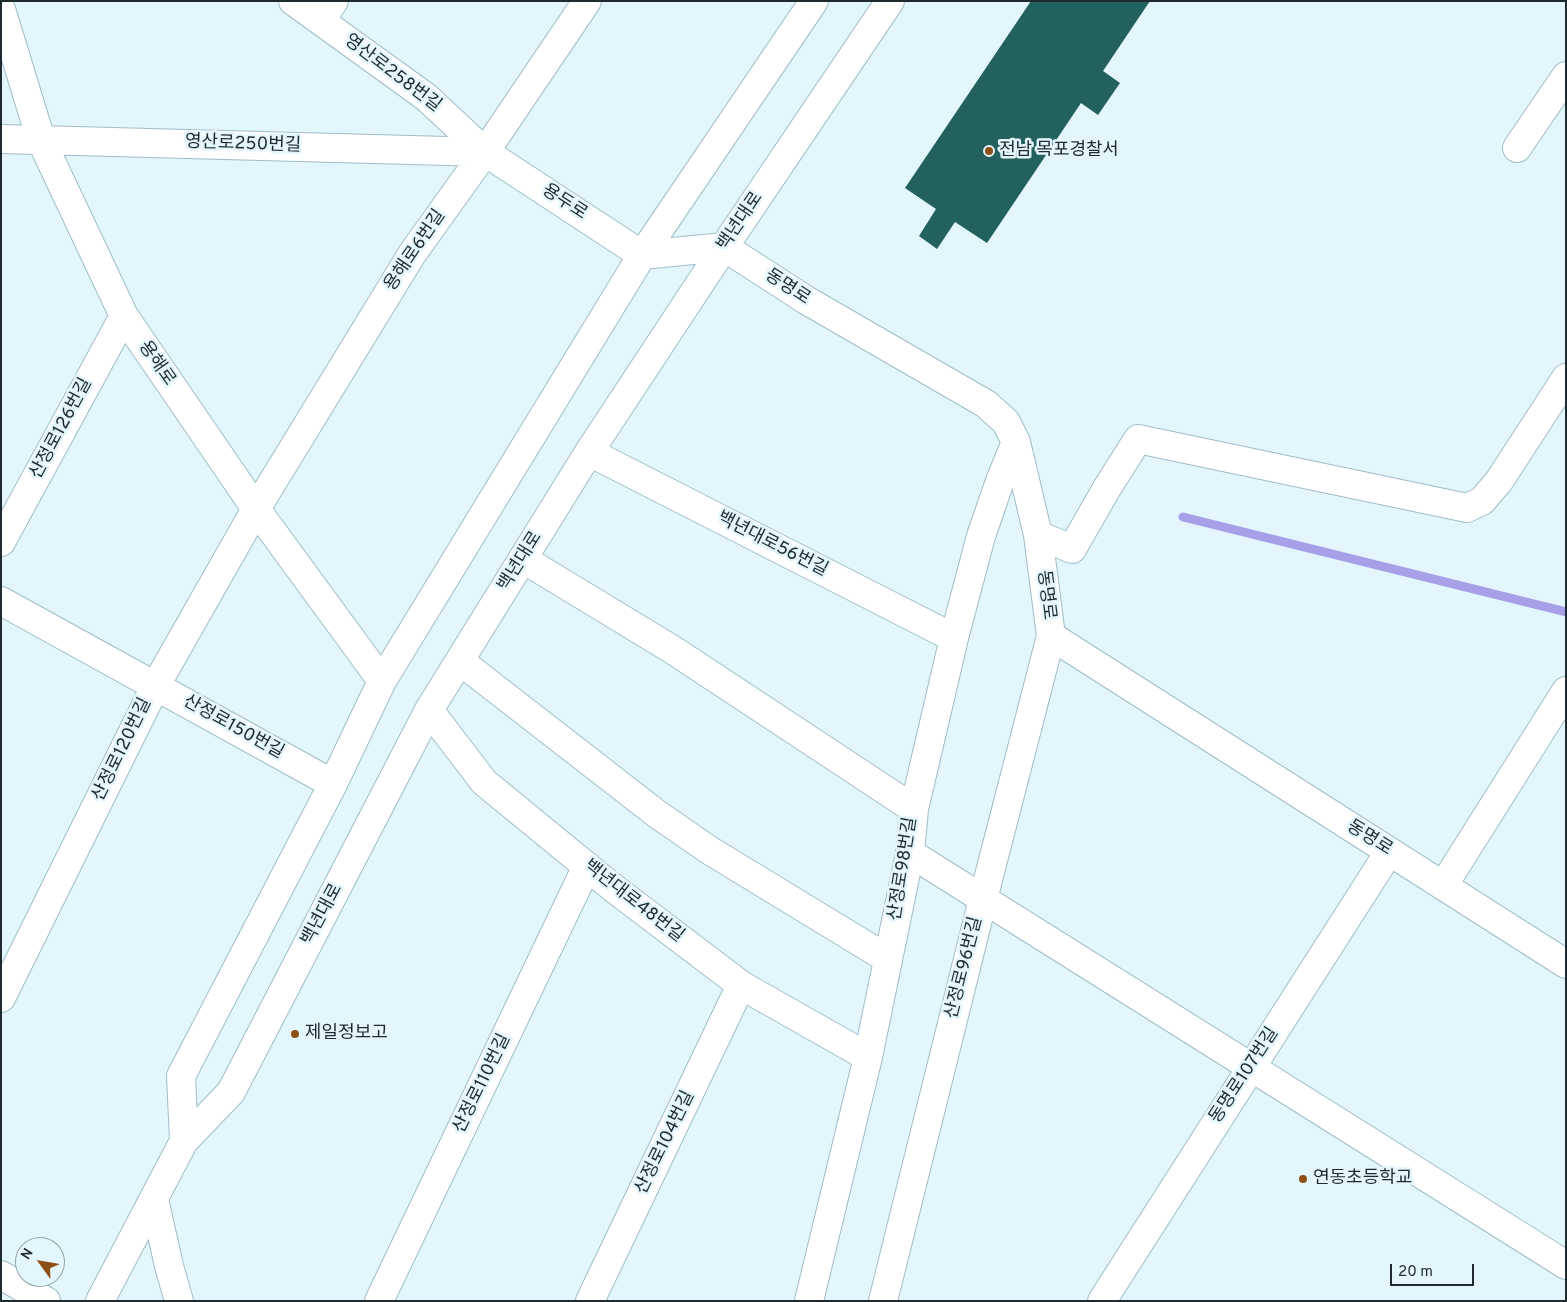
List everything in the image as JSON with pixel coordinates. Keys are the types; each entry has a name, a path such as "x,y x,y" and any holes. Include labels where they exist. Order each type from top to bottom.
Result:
{"street":[{"name":"영산로258번길","path":"293,1 327,11 426,97 485,152"},
{"name":"용해로6번길","path":"256,509 412,254 485,152 587,1"},
{"path":"184,1141 181,1076 332,784 382,681 642,255 814,1"},
{"name":"백년대로","path":"100,1301 184,1141 231,1092 429,710 589,452 724,247 890,1"},
{"name":"용해로","path":"1,9 41,140 124,316 256,509 382,681"},
{"path":"1517,148 1566,76"},
{"name":"영산로250번길","path":"1,139 485,152"},
{"name":"용두로","path":"485,152 642,255"},
{"path":"642,255 724,247"},
{"name":"동명로","path":"724,247 806,300 986,404 1006,422 1016,442 1038,535 1050,636 1566,964"},
{"name":"산정로126번길","path":"1,542 124,316"},
{"path":"1038,535 1072,549 1138,438 1467,508 1482,501 1499,482 1566,378"},
{"name":"산정로98번길","path":"809,1301 868,1057 910,853 914,809 954,638 981,536 1016,442"},
{"name":"백년대로56번길","path":"589,452 954,638"},
{"name":"산정로120번길","path":"1,998 156,686 256,509"},
{"path":"523,558 666,645 914,809"},
{"name":"산정로150번길","path":"1,602 332,784"},
{"name":"산정로96번길","path":"883,1301 1050,636"},
{"path":"460,661 672,824 717,855 888,959"},
{"path":"1443,886 1566,691"},
{"name":"백년대로48번길","path":"429,710 484,782 587,866 741,984 868,1057"},
{"name":"동명로107번길","path":"1102,1301 1389,852"},
{"path":"910,853 1566,1265"},
{"name":"산정로110번길","path":"379,1301 587,866"},
{"name":"산정로104번길","path":"590,1301 741,984"},
{"path":"154,1198 179,1301"},
{"path":"1,1275 46,1301"}],"building":[{"name":"전남 목포경찰서","path":"1031,1 1150,1 1103,71 1120,83 1098,115 1081,103 987,243 955,222 937,249 919,236 936,209 905,188"}],"waterway":[{"path":"1183,517 1566,612"}],"place":[{"name":"전남 목포경찰서","path":"989,151"},
{"name":"제일정보고","path":"295,1034"},
{"name":"연동초등학교","path":"1303,1179"}]}
